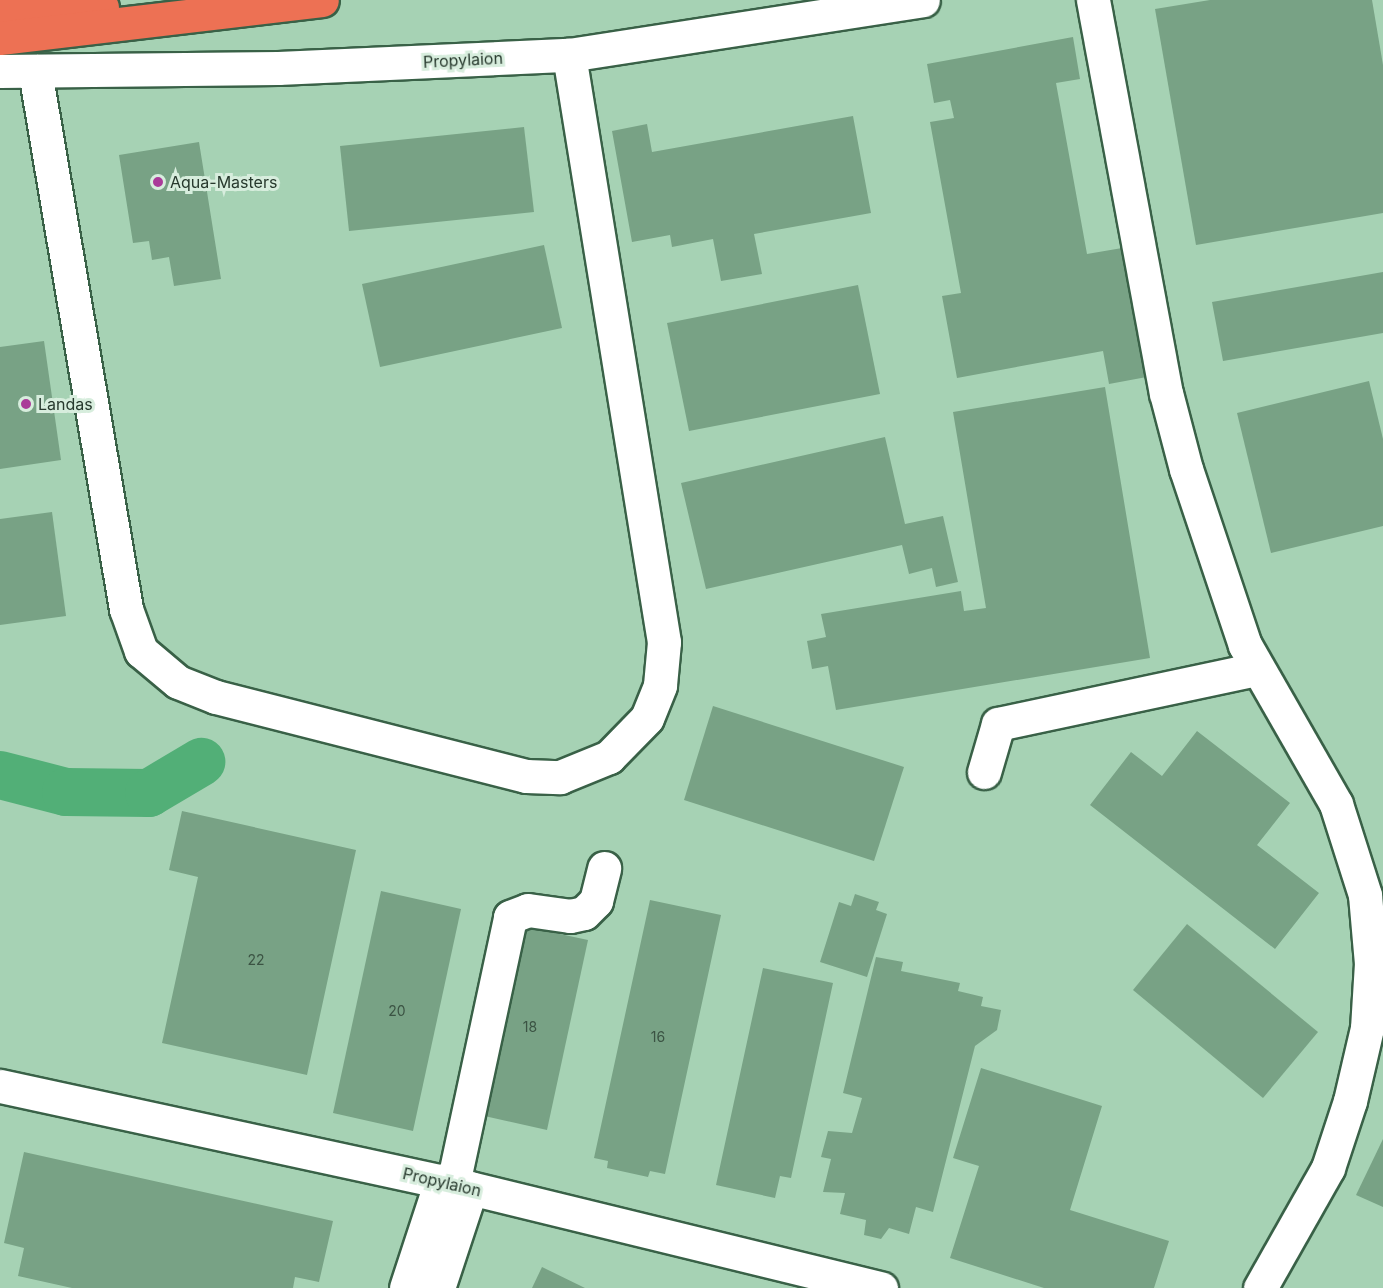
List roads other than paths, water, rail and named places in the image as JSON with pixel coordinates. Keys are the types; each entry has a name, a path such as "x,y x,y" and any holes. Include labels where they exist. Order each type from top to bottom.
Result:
{"highway":[{"path":"0,38 322,0"},
{"path":"0,9 284,3"}],"street":[{"name":"Propylaion","path":"0,71 278,68 569,55 922,0"},
{"path":"1093,0 1175,431 1231,609 1256,669 1336,804 1365,896 1377,963 1366,1028 1339,1139 1314,1196 1260,1288"},
{"path":"35,71 126,609 141,651 178,682 216,697 526,776 560,777 609,757 647,718 660,685 664,642 569,55"},
{"path":"984,772 998,724 1256,669"},
{"path":"438,1288 455,1184 510,917 528,910 570,916 584,913 596,901 604,868"},
{"name":"Propylaion","path":"0,1086 455,1184 881,1288"},
{"path":"406,1288 455,1184"}],"waterway":[{"path":"0,775 66,792 149,793 201,762"}],"place":[{"name":"Aqua-Masters","path":"158,182"},
{"name":"Landas","path":"26,404"}]}
